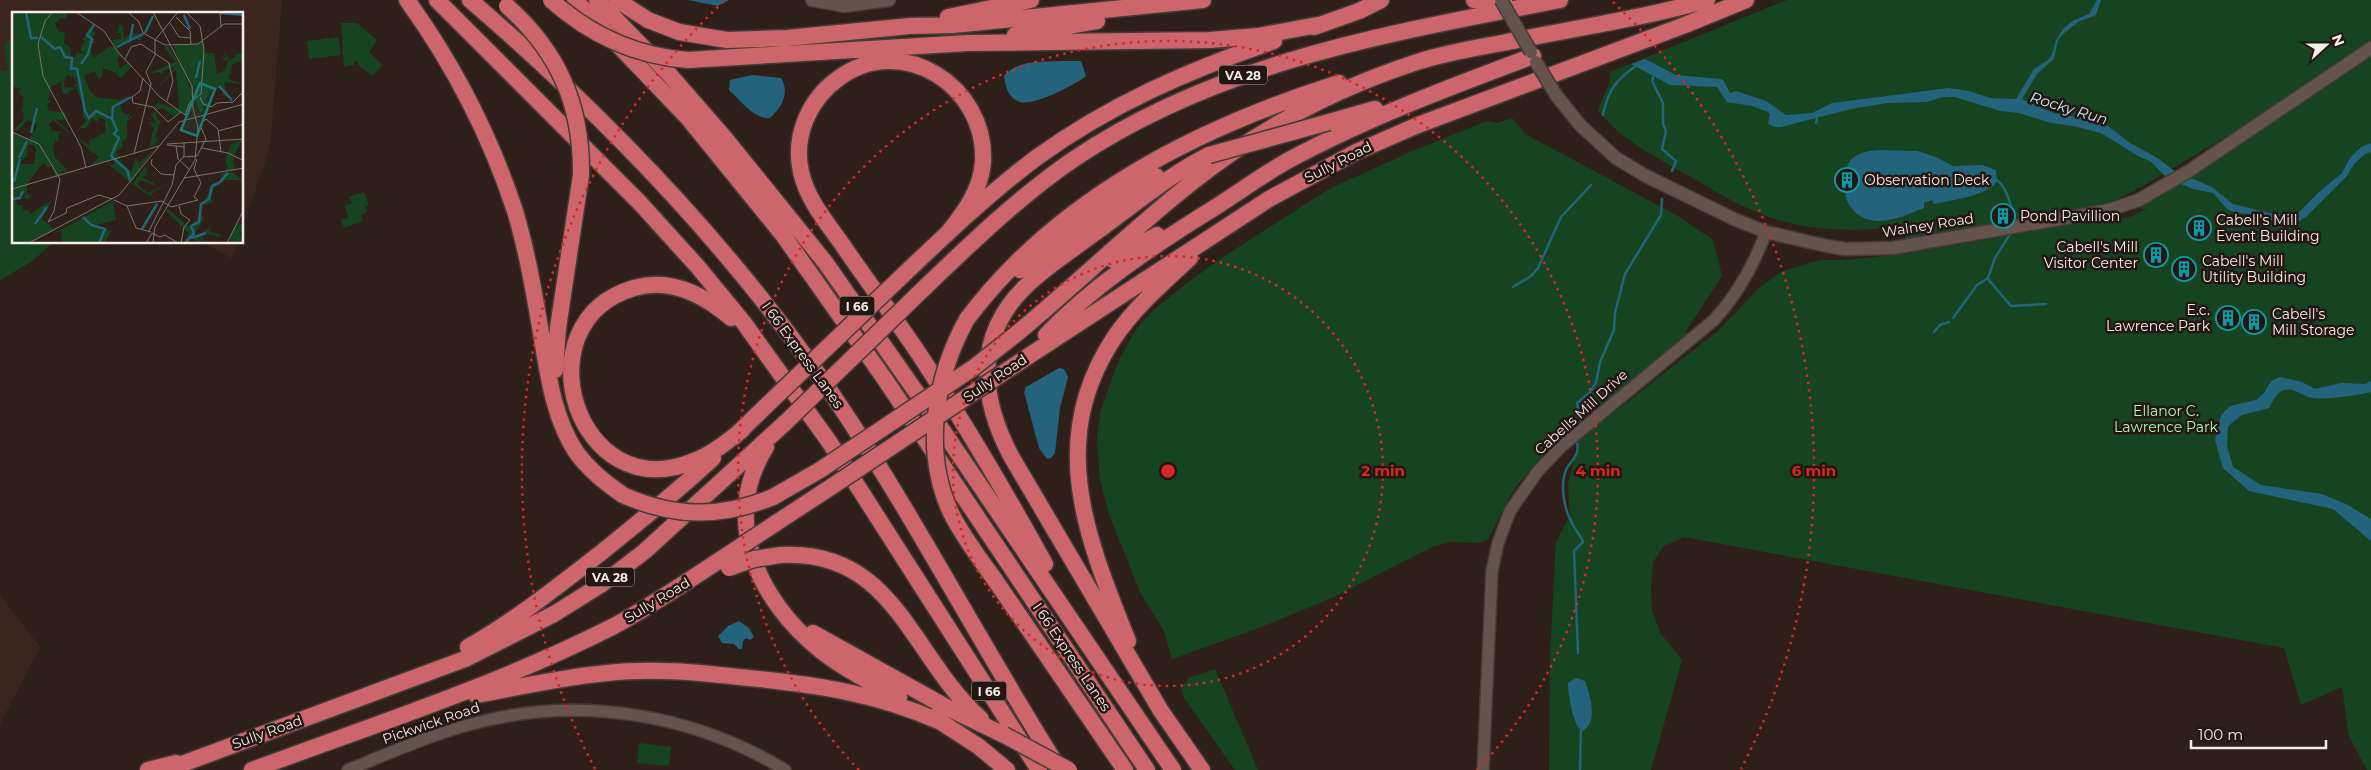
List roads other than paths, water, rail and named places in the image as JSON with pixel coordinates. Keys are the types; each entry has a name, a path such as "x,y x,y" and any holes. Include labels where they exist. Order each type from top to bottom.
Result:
{"highway":[{"path":"407,0 443,53 466,94 504,179 524,243 552,389 560,419 570,441 583,460 601,479 623,495 662,510 702,514 739,509 773,497 820,470 973,368 1070,290 1174,197 1236,150 1299,112 1354,86 1419,61"},
{"name":"I 66","path":"437,0 640,202 713,285 759,344 854,479 1039,770"},
{"path":"458,0 552,83 622,149 658,178"},
{"name":"I 66 Express Lanes","path":"470,0 560,80 658,178 758,294 832,394 892,487 1013,694 1060,770"},
{"path":"551,0 586,27 612,41 647,54 688,60 968,43 1210,40 1258,36 1323,24"},
{"name":"I 66 Express Lanes","path":"575,0 688,118 771,218 879,370 1148,770"},
{"name":"I 66","path":"597,0 696,105 803,234 887,350 1173,770"},
{"path":"617,0 648,20 679,32 713,39 787,38 910,26 953,25 1203,0"},
{"path":"910,26 1031,0"},
{"path":"968,43 1216,0"},
{"path":"402,683 481,640 530,608 676,492 947,234 1037,158 1118,107 1184,74 1347,16 1381,0"},
{"path":"1474,0 1503,0"},
{"name":"Sully Road","path":"166,770 402,683 496,644 554,614 602,584 674,527 786,422 970,244 1044,180 1111,136 1161,109 1223,82 1331,47 1415,28 1560,0"},
{"path":"1124,770 951,513 943,492 936,460 936,427 942,379 951,350 967,319 994,285 1035,245 1086,203 1144,166 1197,139 1267,108 1346,81 1419,61 1483,46 1642,16 1707,0"},
{"name":"Sully Road","path":"252,770 440,701 551,656 653,604 728,562 776,523 1024,358 1269,199 1334,162 1398,133 1685,26 1746,0"},
{"path":"503,3 542,42 564,82 578,125 582,175 555,349 555,384 560,419"},
{"path":"1070,290 1112,260 1337,135 1452,87 1533,57"},
{"path":"947,234 975,193 983,163 980,132 969,106 948,82 926,68 914,64 890,61 870,64 839,77 818,97 804,122 799,145 800,165 804,184 819,211 923,360 991,467 1083,637"},
{"path":"967,319 994,292 1024,268 1112,204 1167,175 1209,155 1452,87"},
{"path":"1167,175 1023,288 1006,311 995,333 989,358 987,380 988,395 995,423 1011,456 1065,552 1171,725 1202,770"},
{"path":"1024,358 1071,311 1100,288 1176,232 1241,192 1255,180"},
{"path":"1171,725 1130,644 1085,520 1077,468 1081,424 1096,375 1114,338 1127,321 1192,257 1269,199"},
{"path":"742,430 709,454 679,466 648,468 629,464 609,453 595,441 586,429 571,390 572,360 580,336 598,309 616,295 642,286 665,285 686,290 705,299 741,326 759,344"},
{"path":"786,422 760,457 751,477 746,499 745,521 754,562 765,586 782,612 816,647 843,666 941,722 978,746 1007,770"},
{"path":"728,562 804,554 836,562 854,570 875,586 895,606 969,714"},
{"path":"754,562 782,603 812,632 969,714 1004,736 1069,770"},
{"path":"1056,634 1110,699 1159,770"},
{"path":"440,701 606,673 657,670 785,682 856,692 896,704 941,722"},
{"path":"148,770 226,748"}],"main road":[{"path":"812,0 844,6 889,0"},
{"name":"Walney Road","path":"1503,0 1533,57 1556,95 1580,125 1616,158 1646,176 1766,232 1845,249 1893,248 2109,210 2139,200 2189,171 2371,48"}],"street":[{"name":"Cabells Mill Drive","path":"1482,770 1492,571 1498,543 1515,501 1538,471 1562,446 1726,308 1747,276 1766,232"},
{"name":"Pickwick Road","path":"348,770 462,726 510,716 570,710 614,712 674,723 736,744 785,770"}],"water":[{"path":"688,0 729,0 718,6"},
{"path":"2097,0 2101,0 2096,15 2078,22 2062,35 2058,40 2054,59 2037,74 2022,99 2054,113 2091,120 2108,126 2130,143 2156,157 2176,172 2212,187 2233,204 2270,213 2288,215 2298,213 2342,173 2350,158 2361,147 2371,143 2371,152 2365,154 2354,164 2347,176 2307,216 2298,222 2287,224 2250,214 2236,213 2227,209 2213,193 2193,189 2167,178 2150,161 2138,156 2101,133 2051,123 2019,113 2000,111 1955,97 1943,97 1927,102 1888,103 1851,109 1775,127 1768,124 1770,114 1768,112 1752,106 1727,102 1717,87 1670,85 1631,64 1645,59 1676,75 1721,79 1730,93 1736,91 1766,101 1786,115 1812,113 1832,103 1949,88 1969,91 1990,98 2016,99 2034,69 2048,60 2056,40 2063,29 2074,20 2089,14"},
{"path":"1081,61 1086,76 1064,89 1035,101 1020,102 1016,100 1008,92 1005,84 1004,76 1024,64"},
{"path":"752,75 781,78 784,83 785,94 781,105 770,118 764,118 753,113 729,90 730,80"},
{"path":"1877,150 1917,151 1936,157 1953,166 1982,165 1996,170 1997,181 1987,190 1969,197 1934,204 1932,200 1924,203 1924,208 1898,218 1879,221 1870,220 1854,211 1848,202 1845,190 1846,186 1850,185 1850,175 1846,175 1849,163 1855,156"},
{"path":"1059,368 1064,369 1068,377 1060,408 1055,453 1051,458 1047,459 1039,448 1024,392 1026,387"},
{"path":"2280,377 2302,382 2315,389 2341,383 2365,384 2371,381 2371,392 2342,397 2318,398 2309,397 2288,389 2281,391 2269,408 2242,415 2228,426 2227,446 2233,467 2261,485 2322,494 2346,504 2371,519 2371,541 2333,509 2249,491 2223,468 2215,440 2221,415 2230,406 2256,400 2264,393 2271,381"},
{"path":"739,621 749,628 754,637 750,640 746,638 743,641 742,649 739,649 734,644 722,643 718,636 728,626"},
{"path":"1576,678 1585,681 1592,708 1590,722 1582,731 1576,723 1569,694 1568,683"}],"waterway":[{"path":"1603,115 1607,99 1614,86 1637,65"},
{"path":"1654,74 1652,81 1663,103 1663,124 1666,131 1662,149 1676,161 1672,171"},
{"path":"1816,123 1817,119"},
{"path":"1995,179 2006,191 2013,220"},
{"path":"1513,287 1531,276 1538,268 1561,217 1591,185"},
{"path":"1580,420 1577,403 1590,392 1596,383 1600,362 1614,330 1615,313 1625,274 1661,215 1662,199"},
{"path":"1953,318 1977,285 1988,278 1995,258 2010,234"},
{"path":"1988,279 2011,306 2046,304"},
{"path":"1934,332 1940,325 1949,322"},
{"path":"1577,442 1577,451 1564,476 1563,489 1565,503 1572,524 1583,542 1574,551 1578,653"},
{"path":"1580,770 1581,729"}],"place":[{"name":"Observation Deck","path":"1847,180"},
{"name":"Pond Pavillion","path":"2003,216"},
{"name":"Cabell's Mill Event Building","path":"2199,228"},
{"name":"Cabell's Mill Visitor Center","path":"2156,255"},
{"name":"Cabell's Mill Utility Building","path":"2184,269"},
{"name":"E.c. Lawrence Park","path":"2228,318"},
{"name":"Cabell's Mill Storage","path":"2254,322"}],"water label":[{"name":"Rocky Run","path":"2069,108"}],"park label":[{"name":"Ellanor C. Lawrence Park","path":"2166,420"}]}
